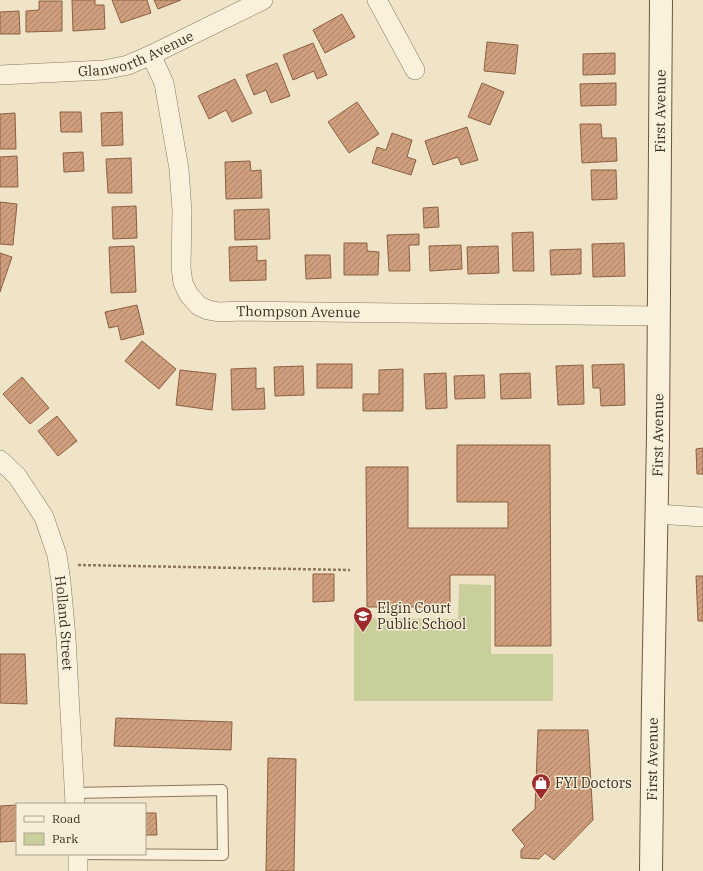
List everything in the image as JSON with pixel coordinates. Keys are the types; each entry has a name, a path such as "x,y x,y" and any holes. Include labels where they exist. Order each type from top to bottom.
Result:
{"street":[{"name":"Glanworth Avenue","path":"0,75 104,70 128,65 263,0"},
{"path":"378,0 415,70"},
{"name":"First Avenue","path":"651,871 657,514 661,0"},
{"name":"Thompson Avenue","path":"151,55 164,83 179,169 182,211 181,268 183,283 189,296 199,306 208,310 219,312 242,311 659,316"},
{"name":"Holland Street","path":"0,460 17,476 44,517 57,555 66,638 74,798"},
{"path":"657,514 703,517"},
{"path":"78,855 78,871"}],"lane":[{"path":"74,798 222,790 223,855 146,854"}],"path":[{"path":"78,565 350,570"}],"green space":[{"path":"459,584 491,585 491,654 553,654 553,701 354,701 354,618 458,619"}],"building":[{"path":"72,0 95,0 95,5 104,5 105,29 73,31"},
{"path":"112,0 147,0 151,13 121,23"},
{"path":"154,0 181,0 158,9"},
{"path":"39,1 62,1 62,31 26,32 26,11 39,10"},
{"path":"19,11 20,34 0,34 0,12"},
{"path":"342,14 355,37 325,53 313,30"},
{"path":"487,42 518,45 515,74 484,71"},
{"path":"313,43 327,75 317,79 314,71 293,80 283,55"},
{"path":"615,53 615,74 583,75 583,54"},
{"path":"277,63 290,96 271,103 266,90 254,95 246,75"},
{"path":"235,79 252,113 232,122 226,110 209,119 198,96"},
{"path":"482,83 504,92 490,125 468,117"},
{"path":"616,83 616,105 581,106 580,84"},
{"path":"357,102 379,134 349,153 328,122"},
{"path":"60,112 81,112 82,132 61,132"},
{"path":"122,112 123,145 102,146 101,113"},
{"path":"15,113 16,149 0,149 0,114"},
{"path":"580,124 601,124 602,138 616,138 617,161 582,163"},
{"path":"467,127 478,160 461,165 458,157 433,165 425,141"},
{"path":"392,133 412,140 407,157 416,160 411,175 372,163 377,147 386,150"},
{"path":"83,152 84,171 64,172 63,153"},
{"path":"17,156 18,187 0,187 0,157"},
{"path":"131,158 132,193 108,193 106,159"},
{"path":"250,161 251,171 261,170 262,198 226,199 225,162"},
{"path":"591,170 616,170 617,199 592,200"},
{"path":"0,202 17,204 13,245 0,244"},
{"path":"136,206 137,238 113,239 112,207"},
{"path":"438,207 439,227 424,228 423,208"},
{"path":"269,209 270,239 235,240 234,210"},
{"path":"533,232 534,271 513,271 512,233"},
{"path":"419,234 419,245 409,245 410,271 389,271 387,235"},
{"path":"344,243 367,243 367,251 379,252 378,275 344,275"},
{"path":"624,243 625,276 593,277 592,244"},
{"path":"461,245 462,269 430,271 429,246"},
{"path":"134,246 136,292 111,293 109,247"},
{"path":"257,246 257,261 266,260 266,280 230,281 229,247"},
{"path":"498,246 499,273 468,274 467,247"},
{"path":"581,249 581,274 551,275 550,250"},
{"path":"0,253 12,257 0,292"},
{"path":"305,255 330,255 331,278 306,279"},
{"path":"137,305 144,334 121,340 118,326 109,328 105,312"},
{"path":"142,341 176,369 159,389 125,361"},
{"path":"317,364 352,364 352,388 317,388"},
{"path":"624,364 625,405 601,406 600,388 593,388 592,365"},
{"path":"583,365 584,404 558,405 556,366"},
{"path":"303,366 304,395 275,396 274,367"},
{"path":"256,368 256,389 264,388 265,409 232,410 231,369"},
{"path":"403,369 403,411 363,411 363,394 379,394 379,370"},
{"path":"180,370 216,374 212,410 176,405"},
{"path":"446,373 447,408 426,409 424,374"},
{"path":"530,373 531,398 501,399 500,374"},
{"path":"484,375 485,398 455,399 454,376"},
{"path":"22,377 49,408 30,424 3,394"},
{"path":"57,416 77,441 58,456 38,431"},
{"path":"457,445 550,445 551,646 495,646 495,575 450,575 450,607 367,607 366,467 408,467 408,528 508,528 508,502 457,502"},
{"path":"703,448 703,474 697,474 696,449"},
{"path":"313,574 334,574 334,601 313,602"},
{"path":"696,576 703,576 703,621 698,621"},
{"path":"0,654 25,654 27,704 0,703"},
{"path":"116,718 232,722 231,750 114,746"},
{"path":"538,730 588,730 593,820 554,860 545,853 539,859 521,858 521,850 525,846 512,830 535,809"},
{"path":"268,758 296,759 294,871 266,871"},
{"path":"16,805 16,841 0,842 0,806"},
{"path":"146,813 156,813 157,835 146,835"}],"place":[{"name":"Elgin Court Public School","path":"363,633"},
{"name":"FYI Doctors","path":"541,800"}]}
